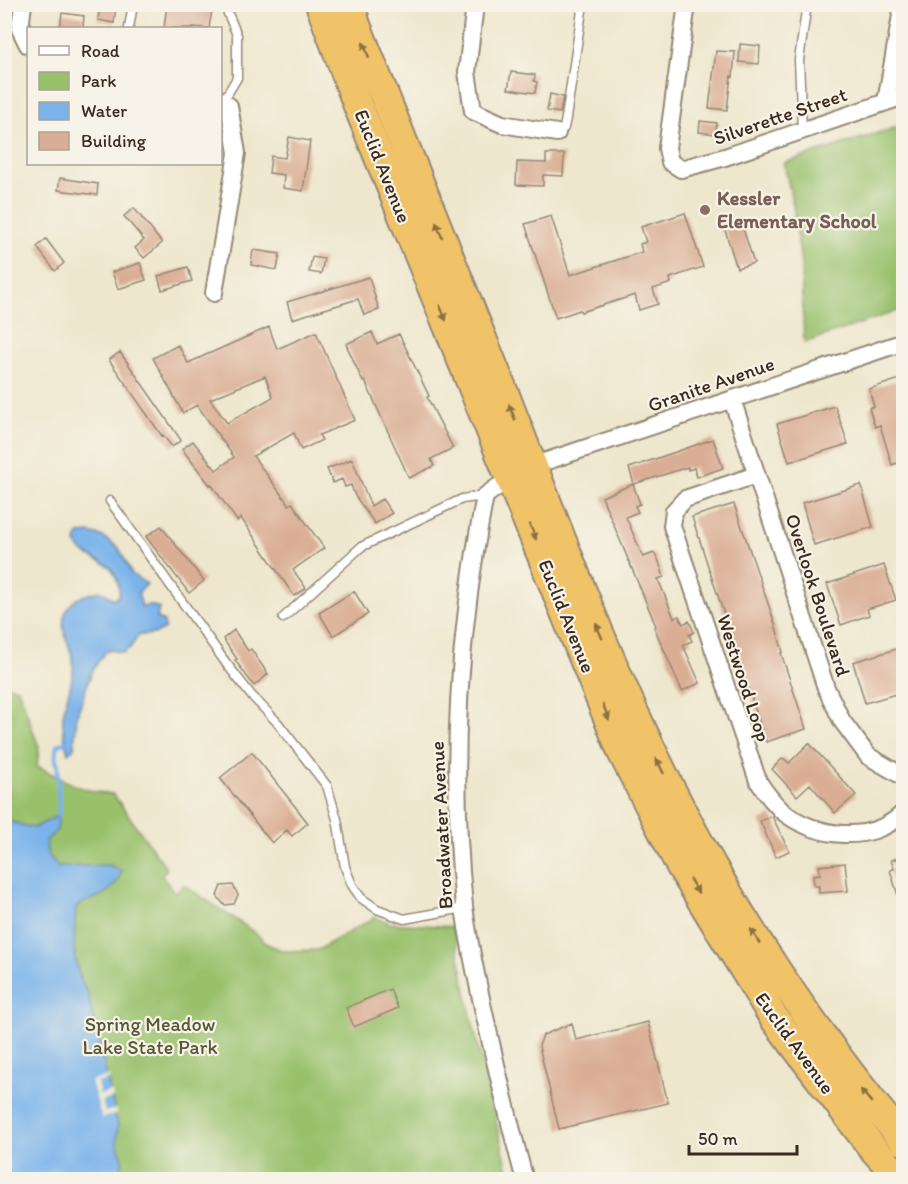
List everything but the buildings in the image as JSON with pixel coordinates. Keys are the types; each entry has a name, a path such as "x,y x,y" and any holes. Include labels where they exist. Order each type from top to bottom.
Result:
{"highway":[{"name":"Euclid Avenue","path":"320,4 358,106 521,472 601,636 639,723 683,813 767,956 836,1056 903,1141"},
{"name":"Euclid Avenue","path":"350,4 462,286 521,472 622,752 680,865 774,1018 871,1146 902,1179"},
{"path":"358,106 384,94"}],"street":[{"path":"23,4 20,29 27,43"},
{"path":"475,4 467,72 473,111 502,124 557,133"},
{"name":"Silverette Street","path":"687,4 667,148 670,162 681,169 725,158 903,96"},
{"path":"886,102 903,4"},
{"path":"214,293 237,153 229,106 222,100"},
{"name":"Granite Avenue","path":"521,472 903,342"},
{"name":"Overlook Boulevard","path":"732,399 826,688 842,721 868,756 903,777"},
{"path":"485,495 521,472"},
{"name":"Westwood Loop","path":"756,475 685,499 674,511 672,526 758,781 772,800 792,818 814,829 853,834 871,831 890,823 903,812"},
{"name":"Broadwater Avenue","path":"485,495 466,611 458,688 456,755 459,843 464,908 505,1111 525,1179"}],"lane":[{"path":"129,27 134,4"},
{"path":"222,100 237,78 237,35 224,4"},
{"path":"557,133 564,128 583,4"},
{"path":"801,131 799,60 807,4"},
{"path":"283,618 361,547 462,499 485,495"},
{"path":"110,501 226,663 277,722 327,786 337,819 345,867 352,885 361,898 377,909 404,919 464,908"}],"green space":[{"path":"903,125 903,309 804,343 801,263 793,205 784,163"},
{"name":"Spring Meadow Lake State Park","path":"4,685 18,688 39,747 37,766 82,788 113,794 167,869 161,875 175,893 184,885 254,932 267,944 284,951 318,950 375,917 390,923 453,927 471,1016 510,1179 5,1179"}],"water":[{"path":"90,533 103,537 119,548 132,574 147,584 138,593 142,607 150,605 159,608 157,618 164,622 165,629 154,634 139,635 130,648 123,653 111,650 105,652 92,671 77,715 74,748 68,753 63,730 63,716 73,661 64,630 64,617 72,602 86,595 101,591 114,599 119,596 118,582 111,568 77,546 76,540 79,534"},
{"path":"59,815 57,830 46,841 47,853 58,867 109,865 122,871 118,880 108,891 76,907 74,941 78,973 88,994 118,1125 117,1142 123,1159 118,1179 5,1179 4,820 34,828"}],"pier":[{"path":"109,1076 110,1079 97,1083 100,1095 112,1091 113,1098 102,1101 105,1112 116,1109 117,1114 102,1118 91,1081"}],"waterway":[{"path":"59,815 56,757 57,746 65,742"}],"place":[{"name":"Kessler Elementary School","path":"705,210"}]}
